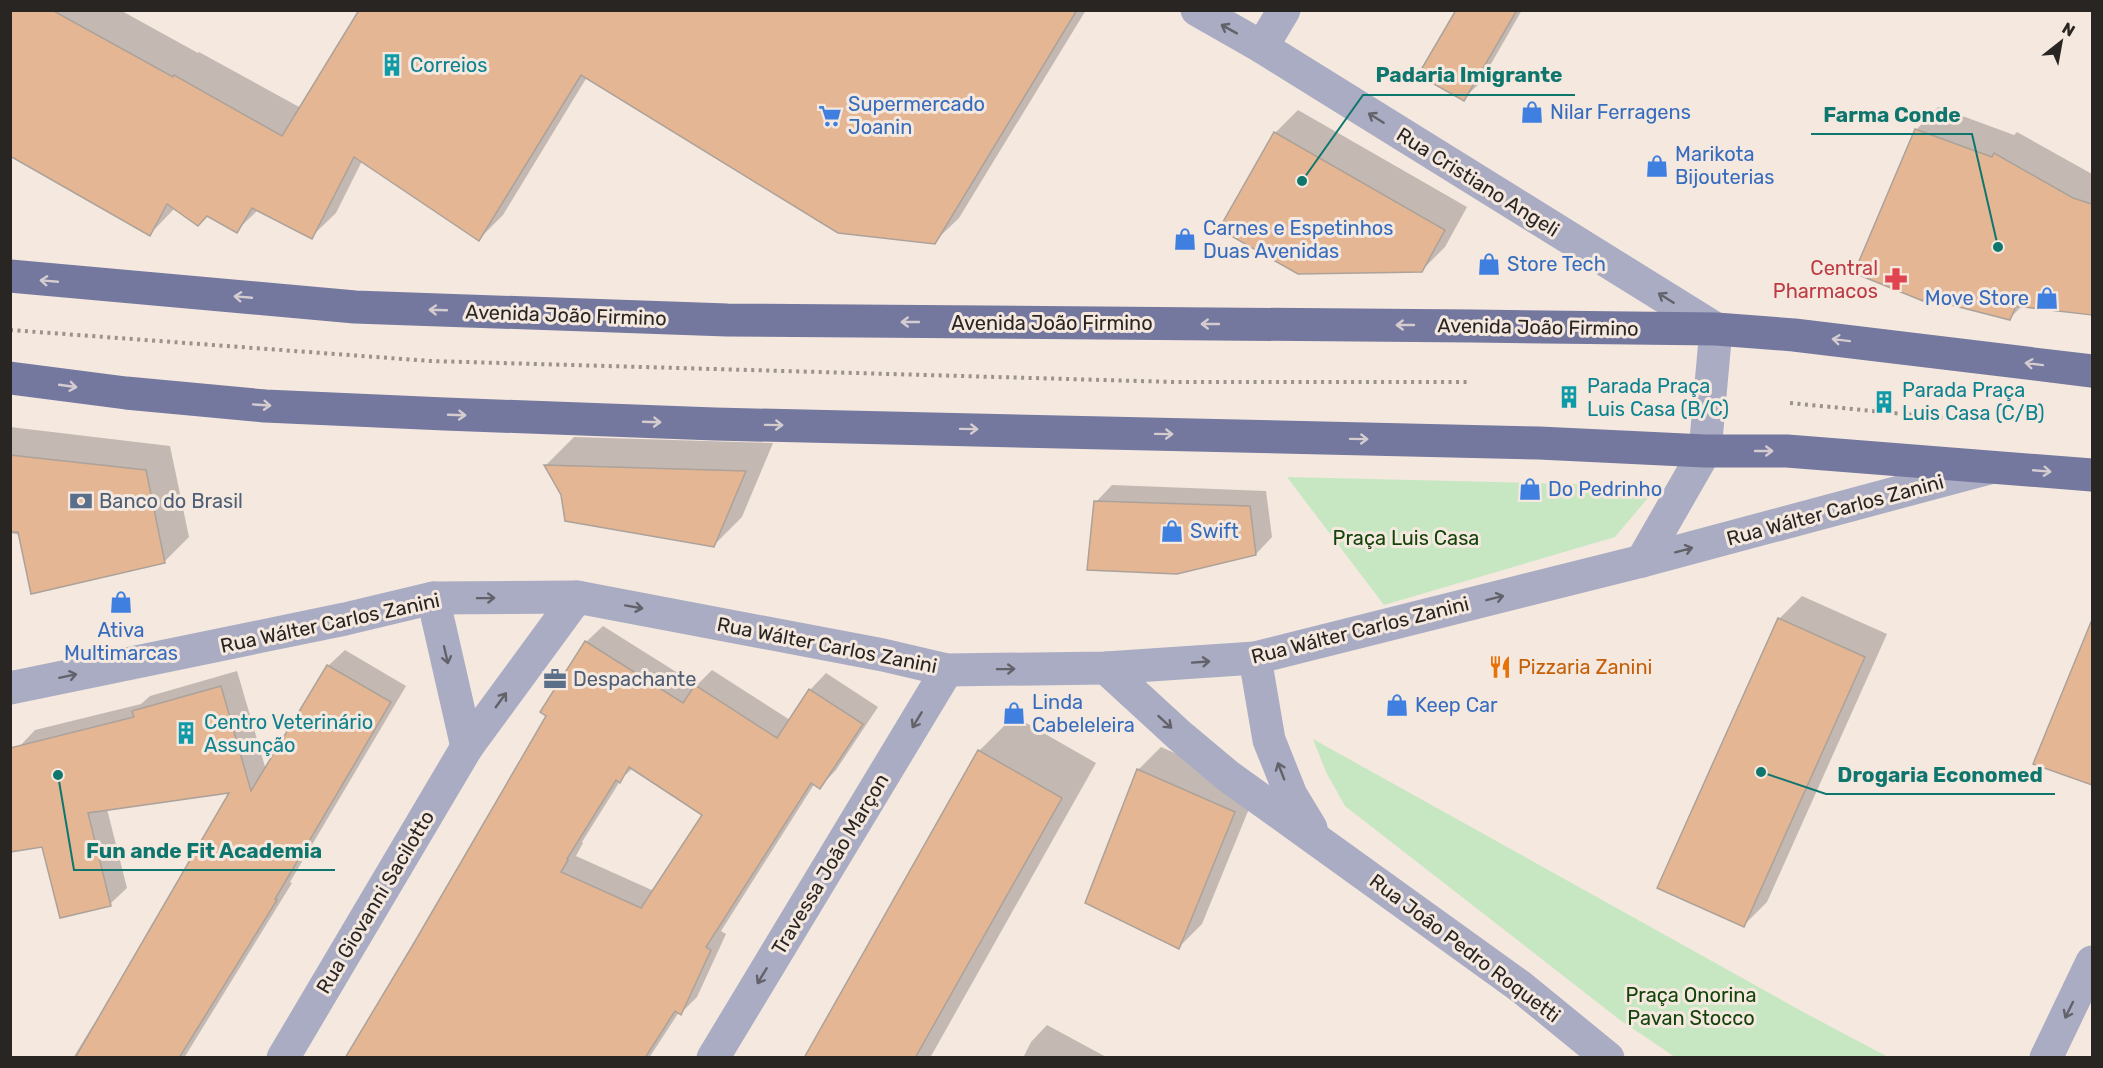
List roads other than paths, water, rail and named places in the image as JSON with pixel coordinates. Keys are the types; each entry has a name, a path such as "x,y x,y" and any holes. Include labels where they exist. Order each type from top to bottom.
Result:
{"main road":[{"name":"Avenida João Firmino","path":"10,276 355,307 716,320 1716,329 1794,335 2092,371"},
{"path":"10,378 126,393 265,406 715,424 1539,443 1705,451 1787,451 2092,475"}],"street":[{"name":"Rua Cristiano Angeli","path":"1197,10 1262,47 1716,329"},
{"path":"1262,47 1284,10"},
{"path":"1642,561 1705,451 1716,329"},
{"name":"Rua Wálter Carlos Zanini","path":"10,688 345,619 433,598 577,597 883,655 947,670 1106,668 1255,658 1642,561 1994,467"},
{"name":"Rua Giovanni Sacilotto","path":"284,1058 467,747 577,597"},
{"path":"433,598 467,747"},
{"name":"Rua Joâo Pedro Roquetti","path":"1255,658 1269,740 1291,795 1319,841"},
{"name":"Rua Joâo Pedro Roquetti","path":"1106,668 1228,776 1521,987 1608,1058"},
{"name":"Travessa João Marçon","path":"713,1058 947,670"},
{"path":"2046,1058 2092,962"}],"place":[{"name":"Correios","path":"392,65"},
{"name":"Nilar Ferragens","path":"1532,112"},
{"name":"Supermercado Joanin","path":"830,116"},
{"name":"Marikota Bijouterias","path":"1657,166"},
{"name":"Padaria Imigrante","path":"1302,181"},
{"name":"Carnes e Espetinhos Duas Avenidas","path":"1185,239"},
{"name":"Farma Conde","path":"1998,247"},
{"name":"Store Tech","path":"1489,264"},
{"name":"Central Pharmacos","path":"1896,279"},
{"name":"Move Store","path":"2047,298"},
{"name":"Parada Praça Luis Casa (B/C)","path":"1569,397"},
{"name":"Parada Praça Luis Casa (C/B)","path":"1884,402"},
{"name":"Do Pedrinho","path":"1530,489"},
{"name":"Banco do Brasil","path":"81,501"},
{"name":"Swift","path":"1172,531"},
{"name":"Ativa Multimarcas","path":"121,602"},
{"name":"Pizzaria Zanini","path":"1500,667"},
{"name":"Despachante","path":"555,679"},
{"name":"Keep Car","path":"1397,705"},
{"name":"Linda Cabeleleira","path":"1014,713"},
{"name":"Centro Veterinário Assunção","path":"186,733"},
{"name":"Drogaria Economed","path":"1761,772"},
{"name":"Fun ande Fit Academia","path":"58,775"}],"park label":[{"name":"Praça Luis Casa","path":"1406,538"},
{"name":"Praça Onorina Pavan Stocco","path":"1691,1006"}]}
